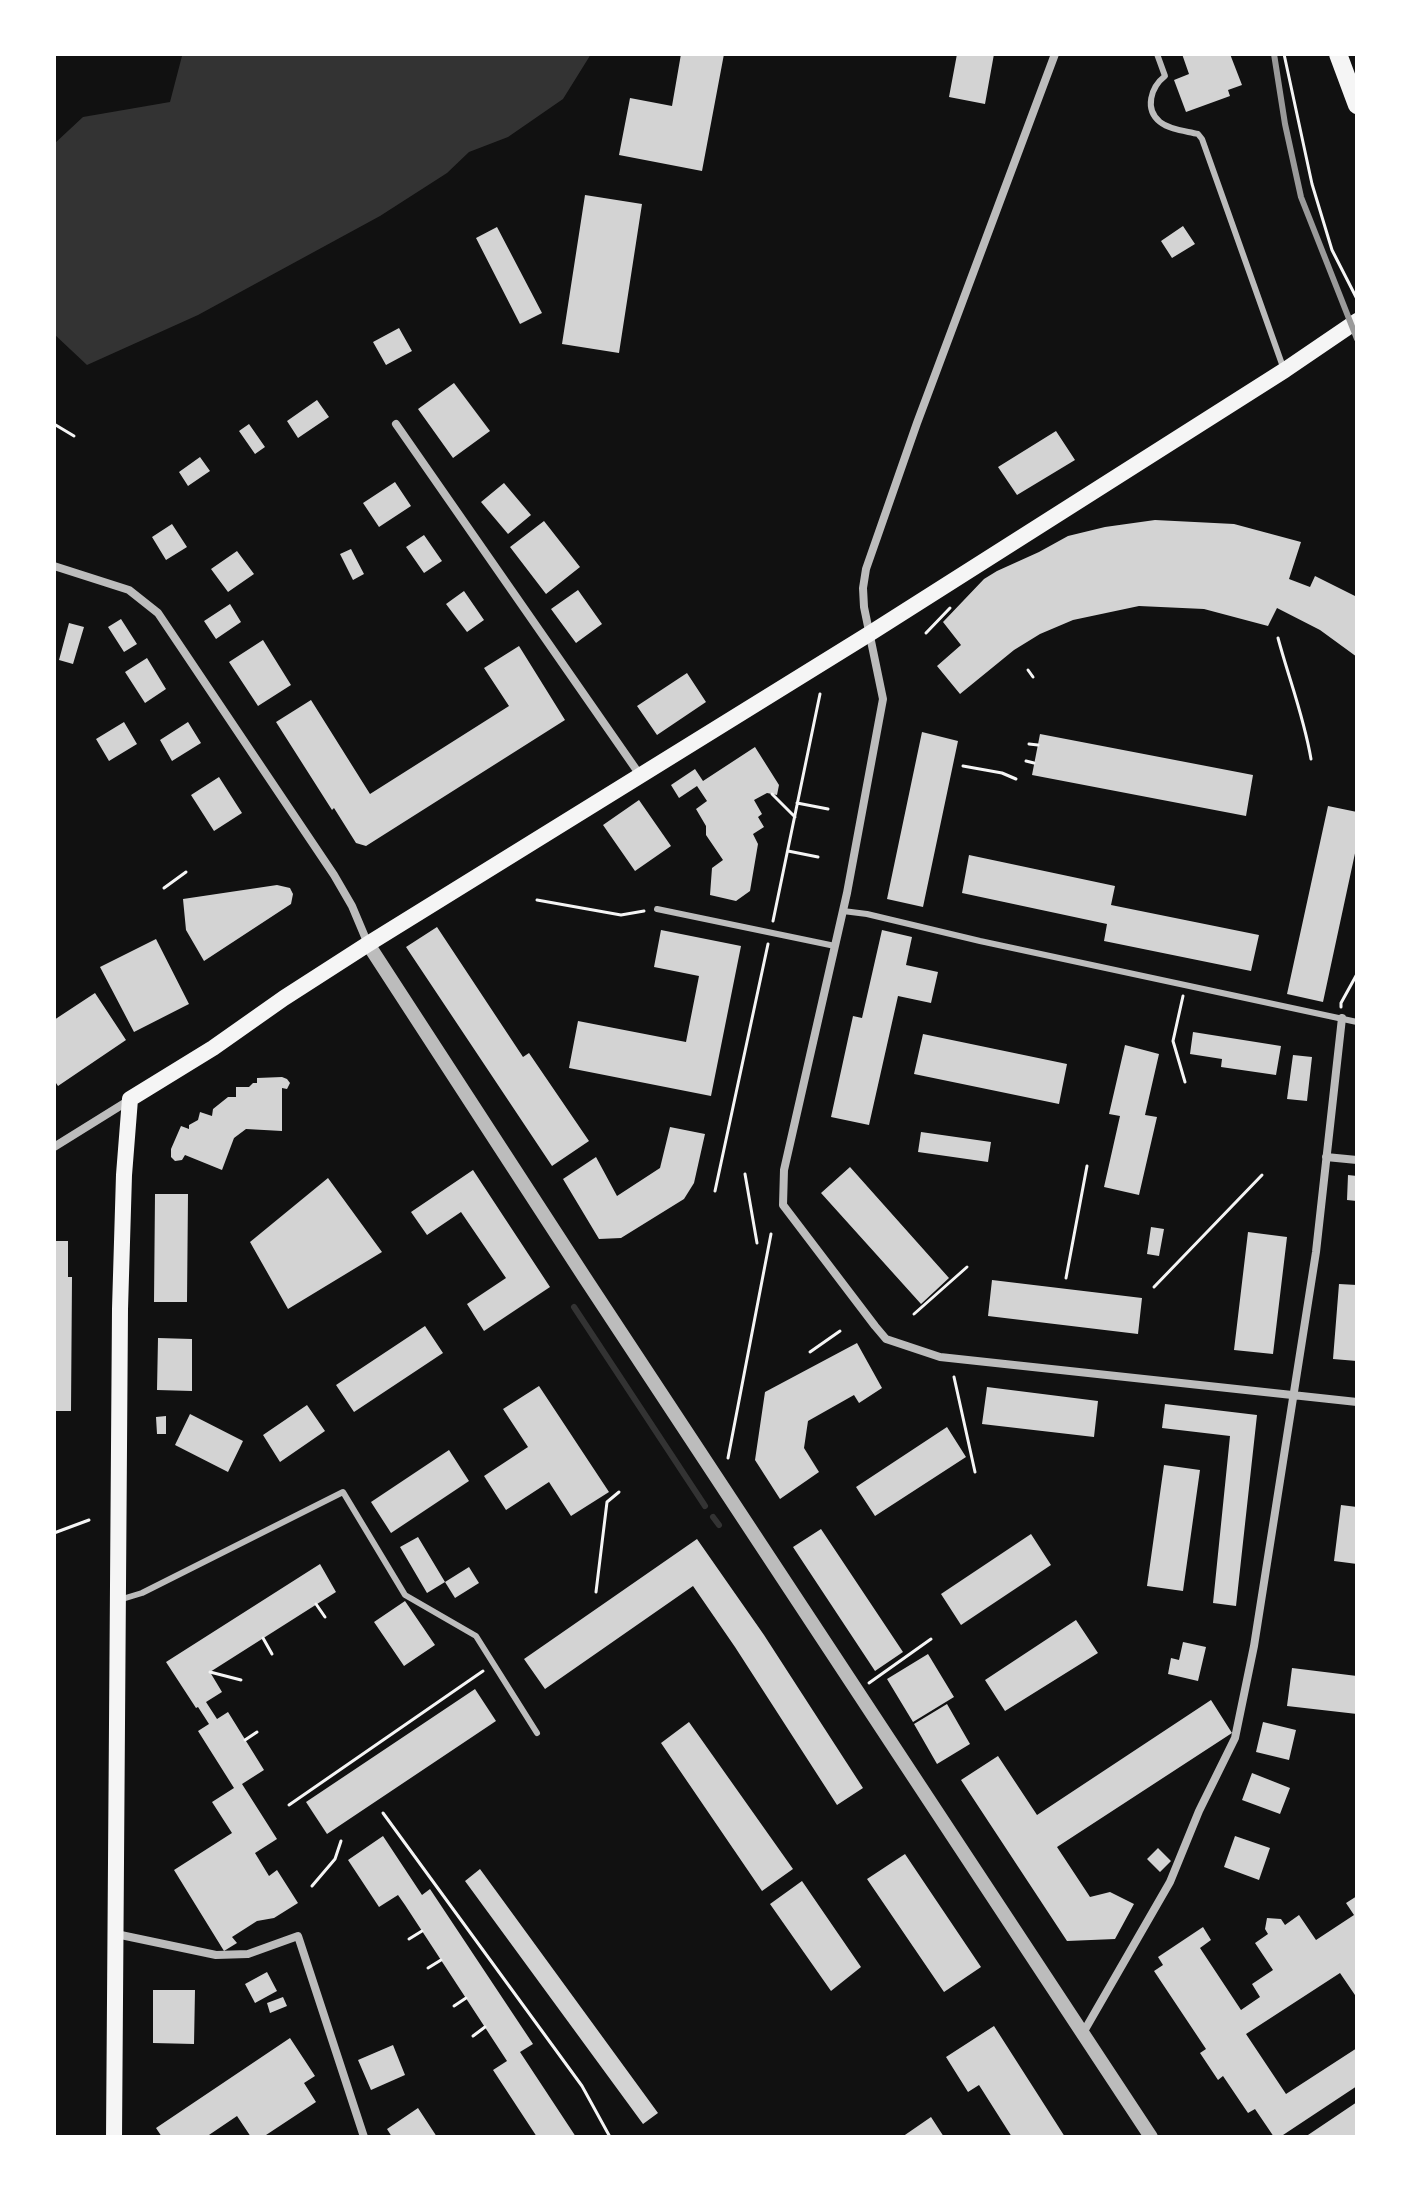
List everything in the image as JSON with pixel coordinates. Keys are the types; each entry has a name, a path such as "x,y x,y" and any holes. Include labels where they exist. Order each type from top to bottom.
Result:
{"main road":[{"path":"1338,54 1357,105"},
{"path":"114,2137 121,1238 130,1099 213,1048 368,944 869,634 1357,321"}],"street":[{"path":"1055,54 866,569 863,588 869,634 883,699 843,911 784,1170 783,1205 886,1339 940,1357 1357,1402"},
{"path":"396,424 640,776"},
{"path":"54,566 129,590 158,613 334,875 352,906 368,944 594,1291 1151,2137"},
{"path":"1083,2033 1170,1882 1199,1811 1235,1738 1254,1646 1316,1252 1342,1018"},
{"path":"54,1147 130,1099"},
{"path":"1326,1157 1357,1160"},
{"path":"115,1934 216,1955 248,1954 298,1936 364,2137"}],"lane":[{"path":"1157,54 1165,76 1156,84 1151,95 1154,115 1163,124 1198,134 1202,139 1285,370"},
{"path":"657,909 835,946"},
{"path":"843,911 1357,1022"},
{"path":"119,1600 142,1593 343,1492 405,1595 476,1636 537,1733"}],"path":[{"path":"1284,54 1312,184 1332,250 1357,299"},
{"path":"54,424 74,436"},
{"path":"926,633 950,608"},
{"path":"1278,638 1299,701 1311,759"},
{"path":"1028,670 1033,677"},
{"path":"1029,744 1038,745"},
{"path":"1026,761 1034,763"},
{"path":"963,766 1002,773 1016,779"},
{"path":"772,794 795,817"},
{"path":"797,803 828,809"},
{"path":"788,851 818,857"},
{"path":"164,888 186,872"},
{"path":"537,900 621,915 657,909"},
{"path":"1342,1018 1341,1003 1357,974"},
{"path":"1185,985 1173,1041 1185,1082"},
{"path":"1066,1278 1087,1166"},
{"path":"745,1174 757,1243"},
{"path":"1154,1287 1262,1175"},
{"path":"728,1458 771,1234"},
{"path":"914,1314 967,1267"},
{"path":"810,1352 840,1331"},
{"path":"954,1377 975,1472"},
{"path":"596,1592 607,1502 619,1492"},
{"path":"54,1533 89,1520"},
{"path":"316,1604 325,1617"},
{"path":"263,1638 272,1654"},
{"path":"869,1683 931,1639"},
{"path":"289,1805 493,1664"},
{"path":"210,1672 241,1680"},
{"path":"245,1740 257,1732"},
{"path":"383,1813 582,2086 610,2137"},
{"path":"312,1886 335,1859 341,1841"},
{"path":"409,1939 422,1931"},
{"path":"428,1968 441,1960"},
{"path":"454,2006 466,1998"},
{"path":"473,2036 485,2027"}],"shaded area":[{"path":"591,54 563,99 508,137 469,152 447,173 380,216 198,315 87,365 54,334 54,144 83,117 170,102 182,56"}],"building":[{"path":"681,54 724,54 702,171 619,155 630,98 672,106"},
{"path":"957,54 994,54 985,104 949,97"},
{"path":"1182,54 1230,54 1242,85 1228,90 1230,96 1186,112 1174,80 1189,74"},
{"path":"585,195 642,204 619,353 562,344"},
{"path":"1183,226 1195,244 1172,258 1161,241"},
{"path":"497,227 542,313 520,324 476,238"},
{"path":"399,328 412,351 386,365 373,342"},
{"path":"454,383 490,431 453,458 418,409"},
{"path":"317,400 329,417 298,438 287,421"},
{"path":"249,424 265,447 255,454 239,431"},
{"path":"1056,431 1075,460 1017,495 998,467"},
{"path":"200,457 210,471 188,486 179,472"},
{"path":"395,482 411,506 379,527 363,503"},
{"path":"504,483 531,515 508,534 481,502"},
{"path":"1155,520 1234,524 1301,542 1289,579 1310,587 1315,576 1357,597 1357,657 1320,630 1277,608 1268,626 1204,609 1139,606 1073,620 1040,634 1014,650 960,694 937,666 961,645 943,622 984,579 1068,536"},
{"path":"544,521 580,567 546,594 510,547"},
{"path":"172,524 187,547 166,560 152,537"},
{"path":"424,535 442,561 424,573 406,547"},
{"path":"351,549 364,574 353,580 340,554"},
{"path":"237,551 254,574 228,592 211,569"},
{"path":"578,590 602,624 576,643 551,609"},
{"path":"464,591 484,620 467,632 446,604"},
{"path":"230,604 241,622 216,639 204,621"},
{"path":"121,619 137,644 124,652 108,627"},
{"path":"69,623 84,627 73,664 59,660"},
{"path":"263,640 291,685 258,706 229,662"},
{"path":"519,646 565,720 366,846 356,843 276,722 311,700 370,794 509,706 484,668"},
{"path":"147,658 166,689 145,703 125,672"},
{"path":"687,673 706,702 657,735 637,706"},
{"path":"124,722 137,744 109,761 96,739"},
{"path":"188,722 201,743 172,761 160,740"},
{"path":"922,732 958,741 923,907 887,899"},
{"path":"1040,734 1253,775 1246,816 1032,775"},
{"path":"755,747 779,785 777,795 767,793 754,800 762,814 758,817 764,827 753,834 758,844 750,891 736,901 710,895 712,868 723,860 706,835 706,826 696,809 707,801 697,786 679,798 671,785 695,769 703,781"},
{"path":"219,777 242,813 214,831 191,795"},
{"path":"639,800 671,846 635,871 603,825"},
{"path":"1328,806 1357,812 1357,844 1323,1002 1287,994"},
{"path":"969,855 1115,886 1111,905 1259,935 1251,971 1104,941 1107,924 962,893"},
{"path":"277,885 290,888 293,894 291,904 204,961 186,930 183,899"},
{"path":"437,927 523,1057 529,1053 589,1141 552,1166 406,947"},
{"path":"661,930 741,946 711,1096 569,1068 578,1021 686,1042 699,976 654,967"},
{"path":"882,930 912,937 906,965 938,972 931,1003 898,996 869,1125 831,1117 853,1016 862,1018"},
{"path":"156,939 189,1004 134,1032 100,967"},
{"path":"95,993 126,1040 58,1086 54,1080 54,1020"},
{"path":"1193,1032 1281,1046 1276,1075 1221,1067 1222,1059 1190,1054"},
{"path":"923,1034 1067,1064 1059,1104 914,1074"},
{"path":"1125,1045 1159,1054 1145,1115 1157,1117 1139,1195 1104,1187 1120,1116 1109,1114"},
{"path":"1293,1055 1312,1057 1307,1101 1287,1099"},
{"path":"282,1077 290,1083 287,1089 282,1088 282,1131 246,1129 234,1138 222,1170 185,1155 182,1160 175,1161 171,1157 171,1149 181,1126 189,1129 189,1125 198,1120 200,1112 212,1116 213,1109 228,1097 236,1097 236,1087 249,1087 257,1083 257,1078"},
{"path":"670,1127 705,1134 694,1183 684,1199 621,1238 599,1239 563,1179 596,1157 617,1196 660,1168"},
{"path":"921,1132 991,1142 988,1162 918,1152"},
{"path":"850,1167 949,1278 921,1304 821,1193"},
{"path":"473,1170 550,1287 484,1331 467,1304 506,1278 461,1212 427,1235 411,1212"},
{"path":"1348,1175 1357,1176 1357,1201 1347,1200"},
{"path":"328,1178 382,1252 288,1309 250,1242"},
{"path":"155,1194 188,1194 187,1302 154,1302"},
{"path":"1151,1227 1164,1229 1159,1256 1147,1254"},
{"path":"1248,1232 1287,1237 1273,1354 1234,1350"},
{"path":"54,1241 68,1241 68,1277 72,1277 71,1411 54,1411"},
{"path":"992,1280 1142,1298 1138,1334 988,1316"},
{"path":"1339,1284 1357,1285 1357,1361 1333,1359"},
{"path":"425,1326 443,1353 354,1412 336,1385"},
{"path":"158,1338 192,1339 192,1391 157,1390"},
{"path":"857,1343 882,1388 859,1403 854,1395 808,1421 804,1448 819,1472 780,1499 755,1460 765,1392"},
{"path":"539,1386 609,1492 571,1516 549,1482 506,1510 484,1476 528,1447 503,1409"},
{"path":"987,1387 1098,1401 1094,1437 982,1424"},
{"path":"1165,1404 1257,1415 1236,1606 1213,1603 1230,1436 1162,1428"},
{"path":"307,1405 325,1431 280,1462 263,1435"},
{"path":"190,1414 243,1441 228,1472 175,1445"},
{"path":"166,1416 166,1434 157,1434 156,1417"},
{"path":"947,1427 966,1457 875,1516 856,1487"},
{"path":"449,1450 469,1481 391,1533 371,1502"},
{"path":"1164,1465 1200,1470 1183,1591 1147,1586"},
{"path":"1341,1505 1357,1507 1357,1564 1334,1561"},
{"path":"821,1529 903,1652 875,1671 793,1547"},
{"path":"1031,1534 1051,1565 961,1625 941,1594"},
{"path":"418,1537 445,1582 427,1593 400,1547"},
{"path":"697,1539 764,1635 863,1788 837,1805 693,1586 545,1689 524,1659"},
{"path":"320,1564 336,1592 210,1672 222,1692 206,1702 217,1719 228,1712 264,1770 242,1784 277,1839 255,1853 269,1876 277,1870 298,1903 274,1918 257,1921 232,1937 237,1943 224,1951 174,1870 232,1833 212,1802 234,1788 198,1731 209,1724 166,1662"},
{"path":"469,1567 479,1583 455,1598 445,1582"},
{"path":"405,1601 435,1645 404,1666 374,1622"},
{"path":"1076,1620 1098,1653 1005,1711 985,1680"},
{"path":"1183,1642 1206,1647 1198,1681 1168,1674 1171,1658 1179,1660"},
{"path":"928,1654 954,1697 913,1722 887,1679"},
{"path":"1292,1668 1357,1676 1357,1714 1287,1706"},
{"path":"475,1689 496,1721 327,1834 306,1802"},
{"path":"1211,1700 1232,1733 1057,1847 1090,1897 1110,1892 1134,1904 1115,1939 1067,1941 961,1780 998,1756 1037,1815"},
{"path":"947,1704 970,1744 937,1764 914,1724"},
{"path":"689,1722 793,1869 762,1891 661,1743"},
{"path":"1263,1722 1296,1730 1289,1760 1256,1752"},
{"path":"1252,1773 1290,1788 1280,1814 1242,1800"},
{"path":"383,1836 422,1895 430,1889 533,2044 520,2052 576,2137 537,2137 493,2070 507,2061 405,1905 398,1895 379,1907 348,1860"},
{"path":"1235,1836 1270,1848 1259,1880 1224,1867"},
{"path":"1158,1848 1171,1861 1160,1872 1147,1859"},
{"path":"905,1854 981,1967 944,1992 867,1879"},
{"path":"480,1869 658,2113 643,2124 465,1881"},
{"path":"802,1881 861,1967 831,1991 770,1904"},
{"path":"1357,1896 1357,1998 1340,1973 1246,2034 1286,2094 1357,2048 1357,2086 1280,2137 1274,2137 1255,2109 1248,2113 1223,2076 1218,2080 1200,2053 1206,2049 1154,1971 1163,1965 1158,1957 1203,1927 1211,1940 1200,1948 1241,2010 1260,1997 1252,1984 1273,1970 1255,1943 1268,1934 1265,1929 1267,1918 1281,1919 1285,1925 1299,1915 1316,1940 1354,1915 1346,1903"},
{"path":"267,1972 277,1991 255,2003 245,1984"},
{"path":"153,1990 195,1990 194,2044 153,2043"},
{"path":"283,1997 287,2006 270,2013 267,2003"},
{"path":"994,2026 1065,2137 1012,2137 979,2085 968,2092 946,2057"},
{"path":"290,2038 315,2076 304,2083 316,2102 263,2137 251,2137 237,2116 206,2137 162,2137 156,2128"},
{"path":"393,2045 405,2075 371,2090 358,2060"},
{"path":"1357,2102 1357,2137 1305,2137"},
{"path":"418,2108 437,2137 392,2137 387,2129"},
{"path":"931,2117 944,2137 902,2137"}],"waterway":[{"path":"574,1307 705,1506"},
{"path":"713,1517 719,1525"}],"railway":[{"path":"1274,54 1301,197 1357,339"}]}
